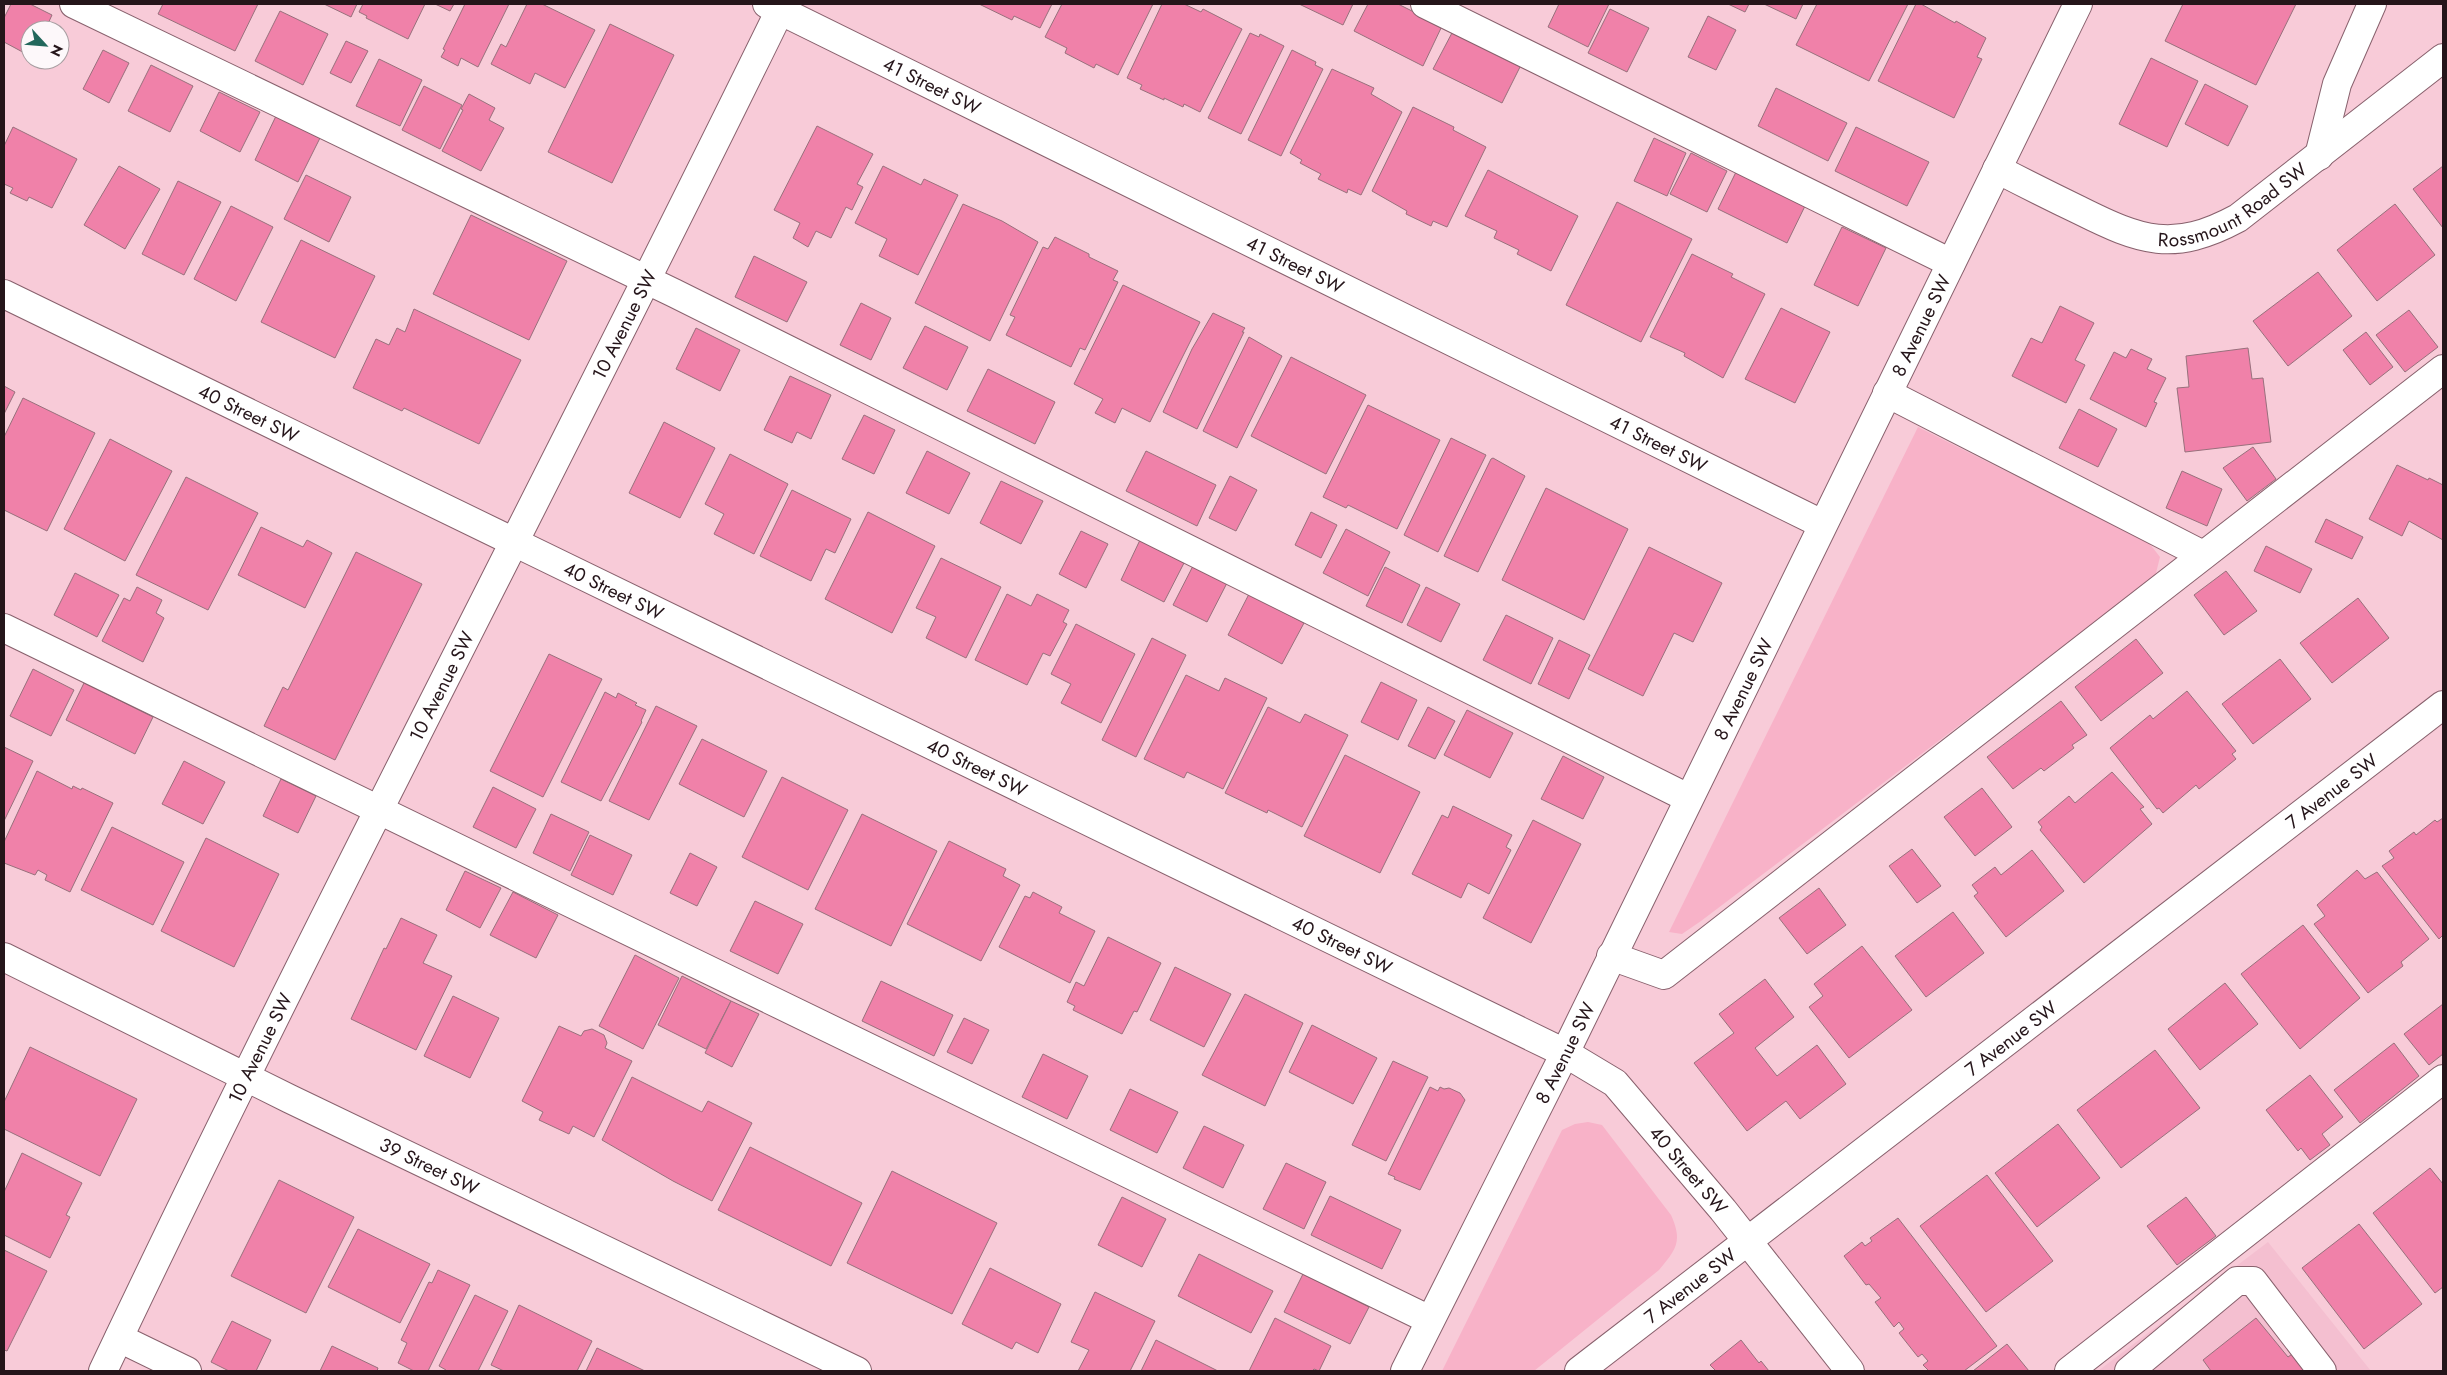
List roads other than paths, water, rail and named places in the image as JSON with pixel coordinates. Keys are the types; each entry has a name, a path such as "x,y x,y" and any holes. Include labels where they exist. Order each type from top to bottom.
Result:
{"street":[{"path":"74,4 647,281 1688,798"},
{"path":"1425,4 1951,263"},
{"name":"8 Avenue SW","path":"1405,1371 1565,1053 1688,798 2078,4"},
{"path":"2319,156 2337,84 2372,4"},
{"name":"10 Avenue SW","path":"103,1371 245,1077 513,543 647,281 777,6"},
{"name":"41 Street SW","path":"777,6 1822,524"},
{"name":"Rossmount Road SW","path":"1997,169 2123,232 2148,238 2172,240 2195,236 2218,229 2238,218 2443,58"},
{"name":"40 Street SW","path":"4,294 1565,1053 1615,1083 1748,1242 1850,1371"},
{"path":"1611,956 1664,975 2443,369"},
{"path":"1887,393 2203,555"},
{"path":"4,628 1430,1320"},
{"name":"7 Avenue SW","path":"1578,1371 2443,705"},
{"name":"39 Street SW","path":"4,957 245,1077 857,1371"},
{"path":"2069,1371 2443,1079"},
{"path":"2131,1371 2237,1281 2253,1281 2322,1371"},
{"path":"119,1338 187,1371"}]}
